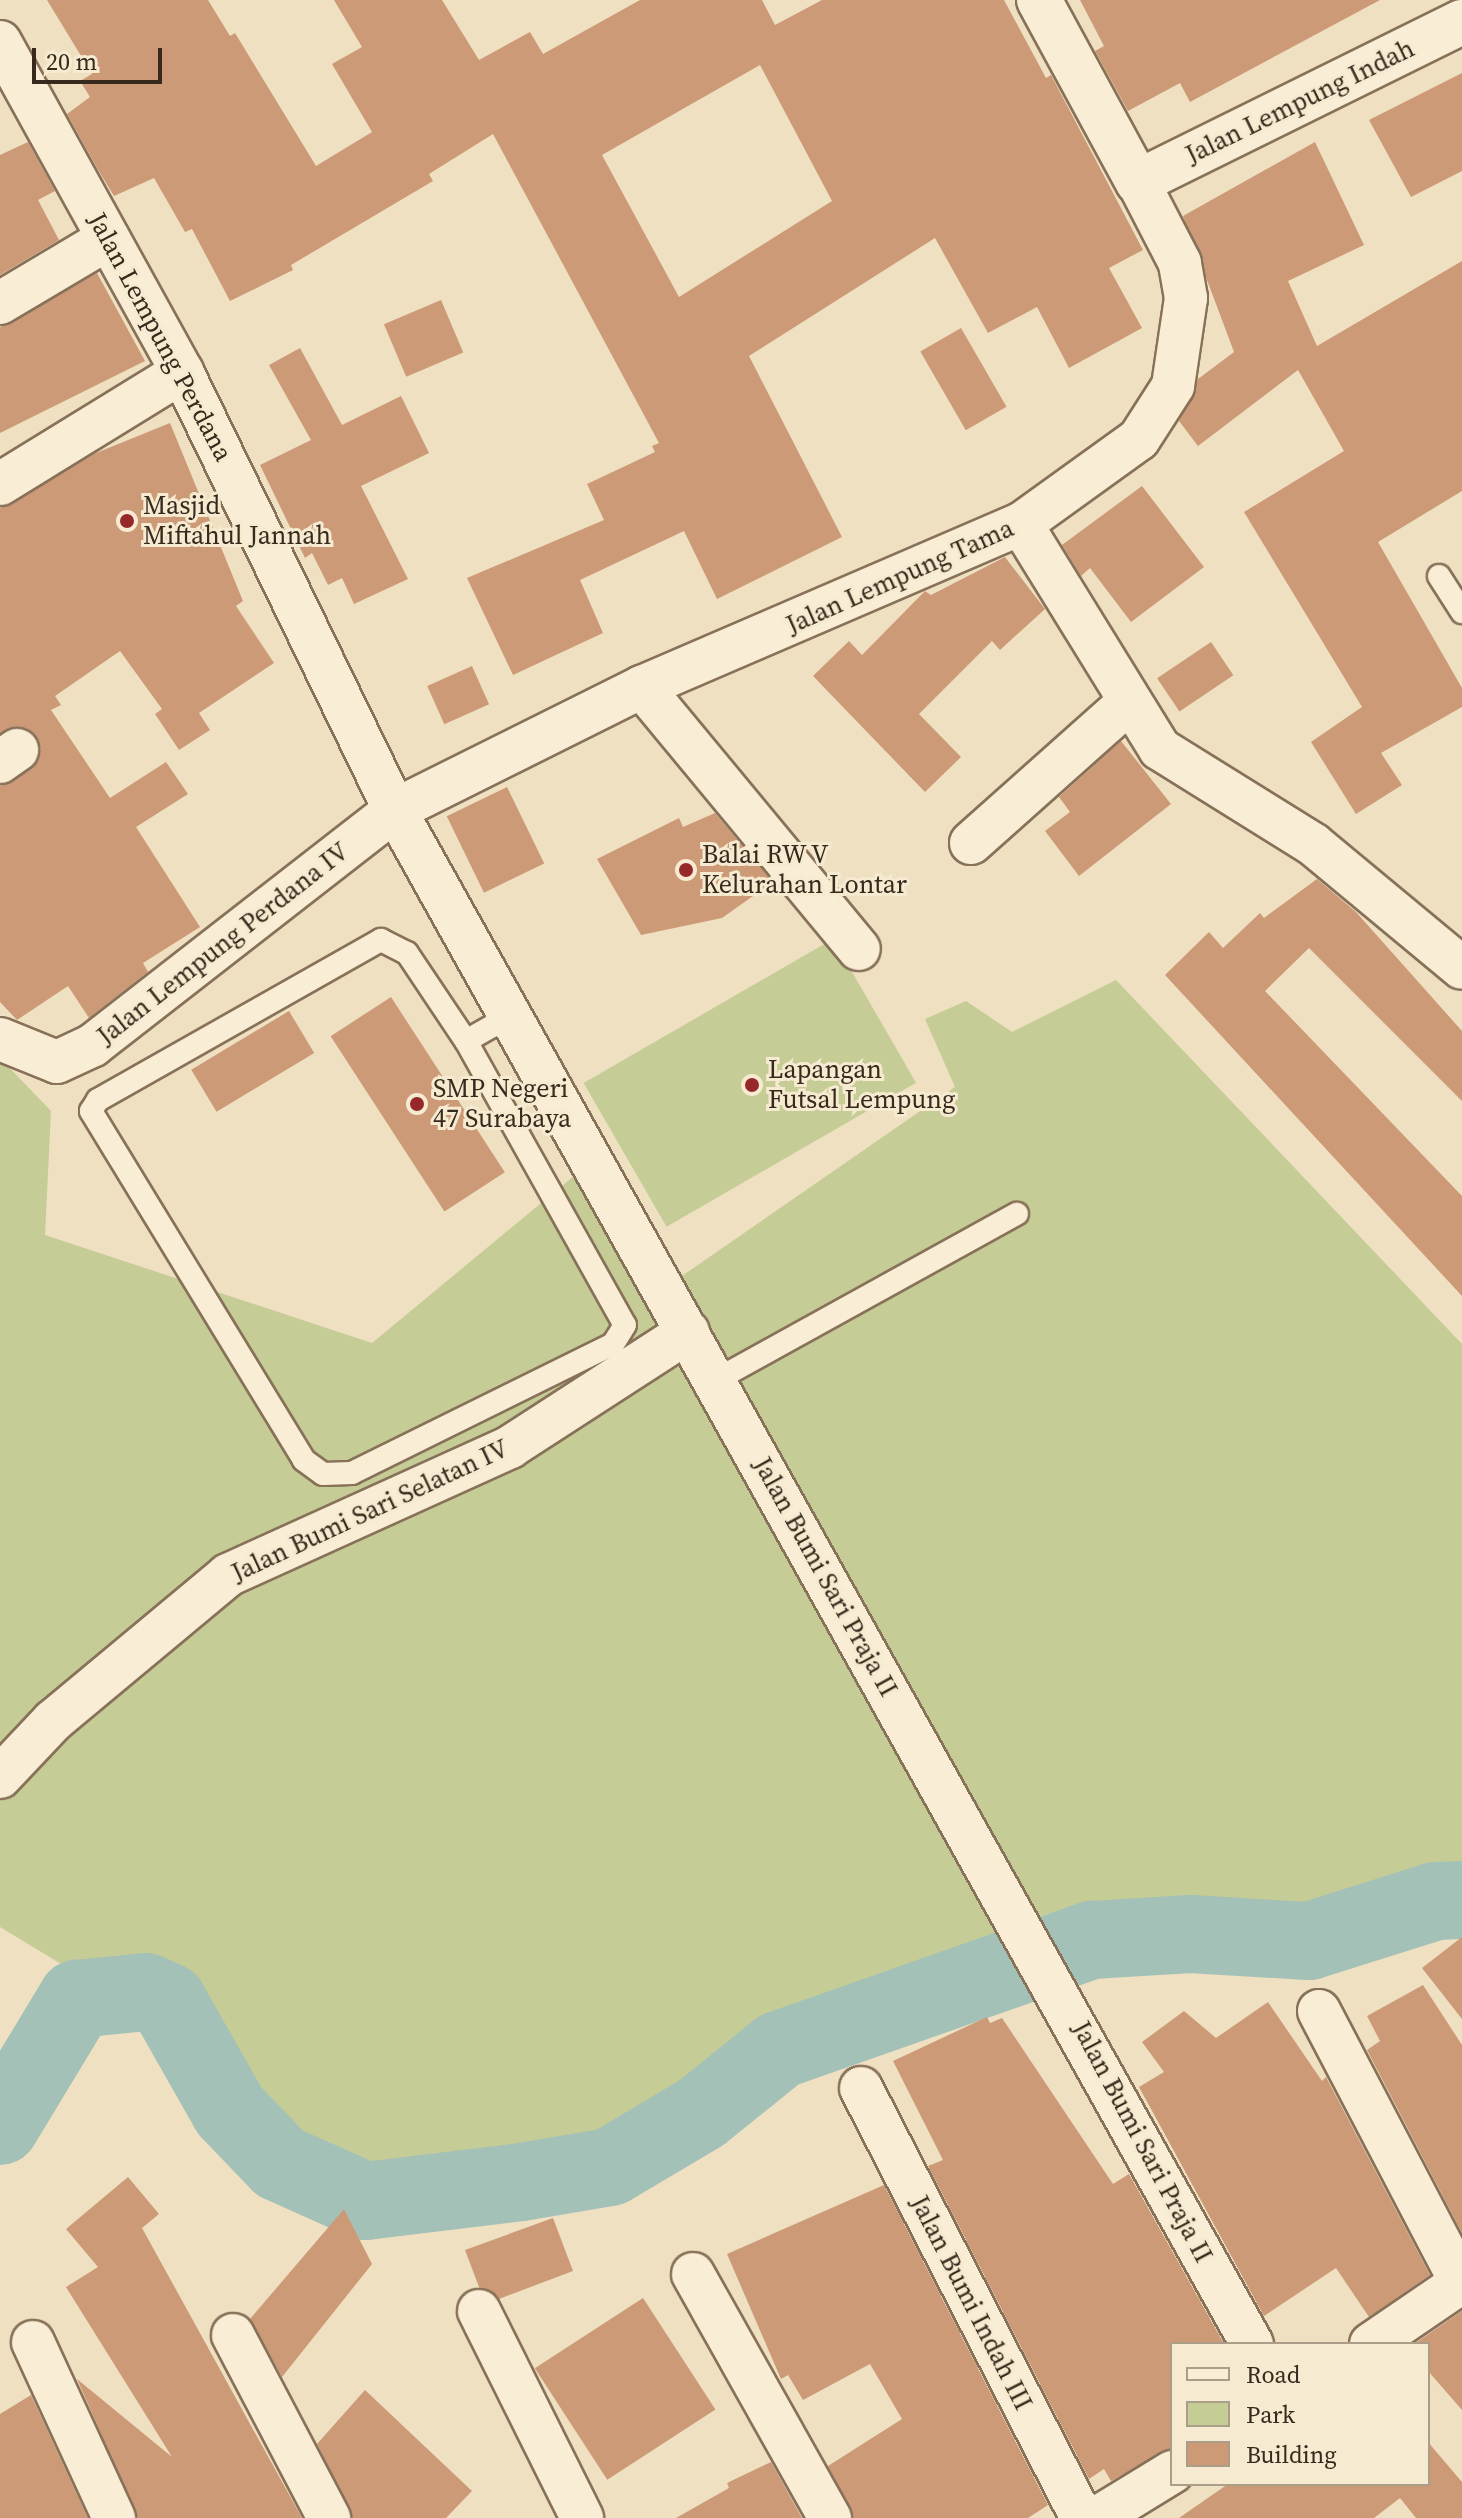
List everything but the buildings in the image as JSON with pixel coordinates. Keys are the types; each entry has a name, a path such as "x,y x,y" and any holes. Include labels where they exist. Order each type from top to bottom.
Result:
{"street":[{"path":"1039,0 1138,182"},
{"name":"Jalan Lempung Indah","path":"1138,182 1462,22"},
{"name":"Jalan Lempung Perdana","path":"3,54 182,372 395,810"},
{"name":"Jalan Lempung Tama","path":"395,810 642,687 1021,524 1139,439 1173,386 1186,298 1180,263 1138,182"},
{"path":"0,303 108,239"},
{"path":"0,484 182,372"},
{"path":"1021,524 1128,703 1160,749 1314,845 1462,968"},
{"path":"642,687 859,949"},
{"path":"971,843 1128,703"},
{"name":"Jalan Bumi Sari Praja II","path":"395,810 1062,1994 1251,2342"},
{"name":"Jalan Lempung Perdana IV","path":"0,1039 57,1062 93,1045 395,810"},
{"name":"Jalan Bumi Sari Selatan IV","path":"0,1777 53,1721 228,1575 510,1447 688,1332"},
{"path":"1319,2011 1461,2283 1374,2342"},
{"name":"Jalan Bumi Indah III","path":"861,2088 1082,2518"},
{"path":"693,2274 830,2518"},
{"path":"479,2311 582,2518"},
{"path":"233,2335 329,2518"},
{"path":"33,2342 114,2518"},
{"path":"1097,2518 1170,2473"}],"lane":[{"path":"1439,576 1462,612"},
{"path":"381,940 407,953 466,1041 625,1325 622,1335 352,1473 323,1474 304,1460 91,1111 98,1100 381,940"},
{"path":"466,1041 510,1016"},
{"path":"714,1381 1017,1214"}],"green space":[{"name":"Lapangan Futsal Lempung","path":"833,939 916,1083 667,1227 584,1083"},
{"path":"1116,980 1462,1344 1462,1877 1319,1913 1185,1897 1047,1914 784,2026 606,2140 552,2160 365,2179 264,2115 204,2009 161,1972 76,1973 0,1927 0,1058 51,1111 45,1235 372,1343 586,1166 679,1278 955,1087 925,1019 966,1001 1012,1032"}],"waterway":[{"path":"0,2126 77,1999 146,1992 168,2002 230,2111 280,2163 365,2201 521,2182 610,2167 701,2113 779,2050 1092,1940 1190,1934 1309,1941 1436,1901 1462,1900"}],"place":[{"name":"Masjid Miftahul Jannah","path":"127,521"},
{"name":"Balai RW V Kelurahan Lontar","path":"686,870"},
{"name":"Lapangan Futsal Lempung","path":"752,1085"},
{"name":"SMP Negeri 47 Surabaya","path":"417,1104"}]}
